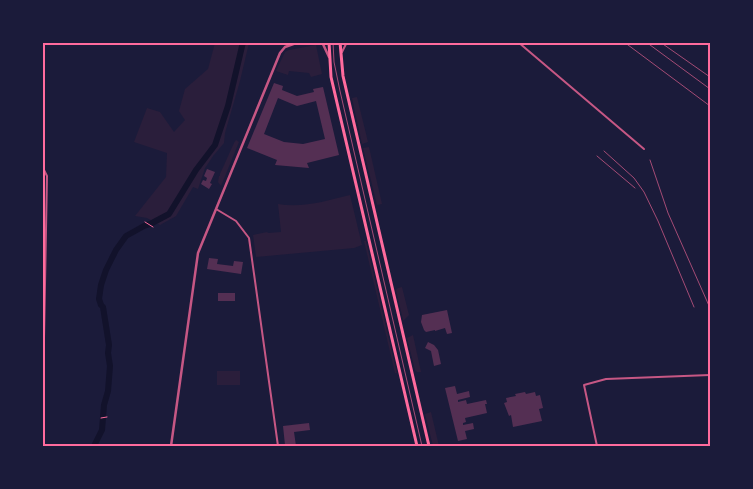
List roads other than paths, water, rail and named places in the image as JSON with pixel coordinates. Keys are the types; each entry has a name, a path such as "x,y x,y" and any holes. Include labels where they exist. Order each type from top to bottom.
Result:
{"main road":[{"path":"329,42 332,76 417,446"},
{"path":"340,42 342,70 429,446"}],"street":[{"path":"171,446 198,253 280,53 283,48 299,42"},
{"path":"322,42 329,57"},
{"path":"341,54 347,42"},
{"path":"518,42 644,149"},
{"path":"42,166 46,176 42,446"},
{"path":"216,209 236,221 249,238 278,446"},
{"path":"597,446 584,385 606,379 710,374"}],"waterway":[{"path":"94,446 102,430 110,366 103,307 99,299 106,270 116,250 126,236 169,214 196,170 215,145 228,106 243,42"}],"tram line":[{"path":"333,42 334,62 340,91 422,446"}],"railway":[{"path":"624,42 710,106"},
{"path":"646,42 710,89"},
{"path":"660,42 710,77"},
{"path":"604,151 634,178 644,192 694,307"},
{"path":"597,156 635,188"},
{"path":"650,160 668,213 710,308"}]}
